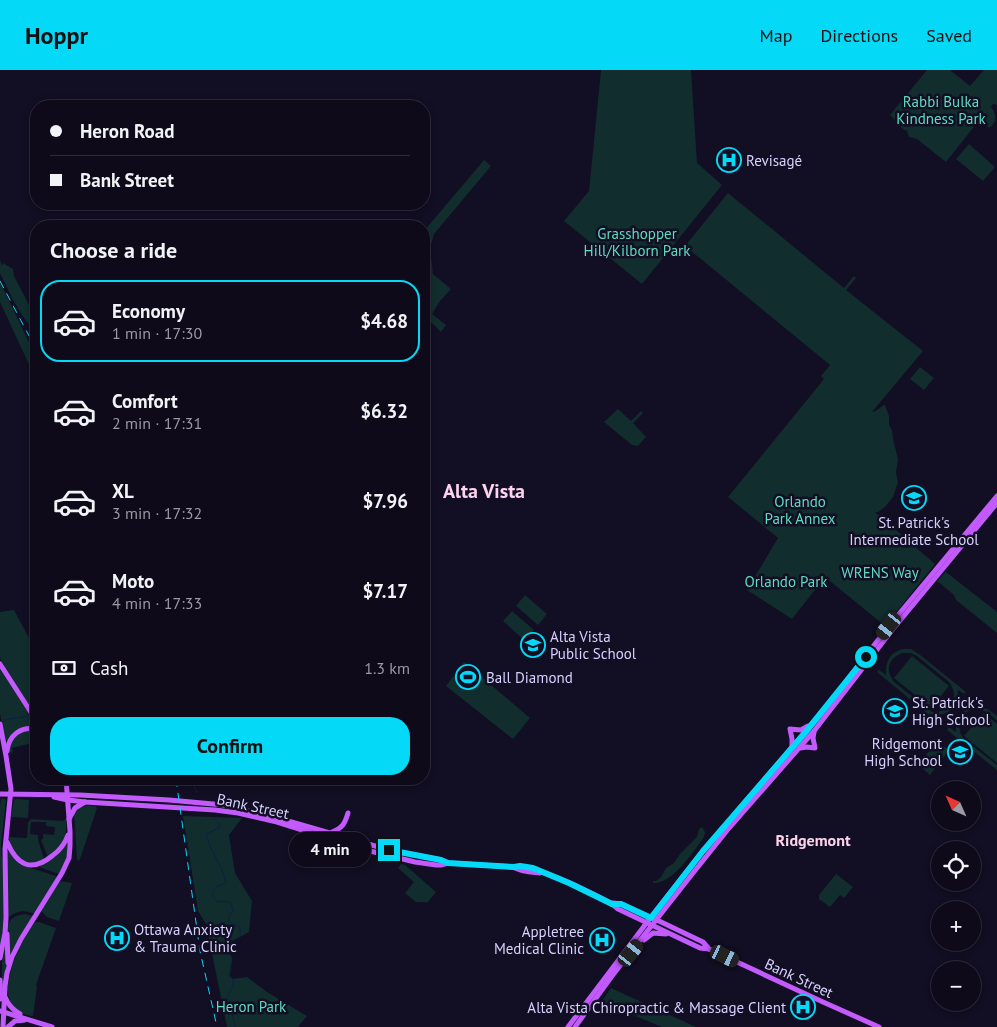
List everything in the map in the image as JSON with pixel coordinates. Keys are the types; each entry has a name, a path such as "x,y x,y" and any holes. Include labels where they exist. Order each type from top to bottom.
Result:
{"main road":[{"path":"568,1027 638,935 653,919 703,851 823,711 890,625 997,496"},
{"path":"653,919 670,902 729,828 800,748 893,629 997,503"},
{"path":"0,664 30,711"},
{"path":"792,747 790,730 805,728 823,711"},
{"path":"0,724 6,756"},
{"path":"3,1027 2,1011 8,967 6,926 6,756 13,736 23,729 30,728"},
{"path":"800,748 815,748 814,731"},
{"path":"8,967 16,947 66,865 70,846 67,785"},
{"path":"69,785 71,789 80,795"},
{"name":"Bank Street","path":"5,794 48,795 68,797 85,802 238,812 397,858 441,866 448,863"},
{"name":"Bank Street","path":"68,797 80,795 224,805 265,814 382,849 448,863 514,867 528,872 545,873 700,948 709,949 879,1027"},
{"path":"69,819 74,808 85,802"},
{"path":"330,833 341,828 348,813"},
{"path":"6,840 17,860 27,865 35,865 44,862 55,854 66,842 70,831"},
{"path":"669,926 665,922 664,916 670,902"},
{"name":"Bank Street","path":"612,904 621,904 669,926 703,942 709,949"},
{"path":"632,916 640,925 638,935"},
{"path":"575,1027 638,944 649,924"},
{"path":"0,958 6,926"},
{"path":"638,944 653,933 672,935"},
{"path":"0,980 0,1007 2,1011"},
{"path":"4,993 12,1008 34,1021"},
{"path":"2,1011 52,1027"},
{"path":"8,1027 18,1020 34,1021"}],"green space":[{"name":"Grasshopper Hill/Kilborn Park","path":"601,70 691,70 697,163 722,185 642,284 564,221 589,191"},
{"name":"Rabbi Bulka Kindness Park","path":"927,70 950,70 970,86 984,70 997,70 997,105 993,104 991,107 995,115 994,124 989,128 983,123 981,118 946,162 917,139 909,137 907,131 890,115"},
{"path":"969,144 995,167 983,181 956,159"},
{"path":"484,160 491,166 434,234 430,248 430,224"},
{"path":"728,193 844,288 854,276 856,278 846,290 923,351 872,412 885,405 898,459 896,473 898,482 893,497 885,507 875,512 935,564 885,626 825,577 792,619 747,590 778,538 728,497 824,379 821,376 830,365 685,246"},
{"path":"430,248 433,274 451,289 432,314 446,325 441,332 430,321"},
{"path":"0,260 2,266 3,263 13,269 14,276 30,306 30,325 13,300 0,273"},
{"path":"0,282 30,344 30,367 0,302"},
{"path":"920,367 934,378 924,390 910,379"},
{"path":"618,409 631,421 641,411 643,413 633,423 646,437 638,446 632,445 604,422"},
{"path":"946,572 997,612 997,633 956,600 954,595 937,581"},
{"path":"525,595 547,614 538,625 516,606"},
{"path":"14,610 30,640 30,707 0,658 0,612"},
{"path":"512,611 534,630 525,641 503,621"},
{"path":"911,649 966,692 964,694 958,690 956,703 950,711 935,715 928,714 877,672 879,670 886,675 886,666 889,658 898,650","holes":["911,653 949,682 954,699 944,710 932,712 894,682 891,677 889,673 891,661 897,655"]},
{"path":"912,656 949,686 931,708 894,678"},
{"path":"464,662 530,718 513,739 446,686"},
{"path":"0,667 30,714 28,715 30,727 23,728 6,748 0,713"},
{"path":"974,706 989,710 997,716 997,721 984,711 971,710 962,717 959,728 961,734 965,740 997,765 997,770 947,730 949,727 956,732 958,719 962,712"},
{"path":"984,713 997,724 997,763 964,736"},
{"path":"24,730 30,730 30,744 12,748 13,752 9,754 10,743"},
{"path":"937,741 949,750 930,775 921,767 929,757 926,755"},
{"path":"1,799 6,800 1,846 3,859 4,926 0,948 0,806"},
{"path":"14,800 29,800 28,818 11,817"},
{"path":"95,806 97,808 79,862 79,859 77,861 74,812 79,808"},
{"name":"Heron Park","path":"183,816 242,818 229,835 235,873 252,901 249,932 225,945 232,958 230,976 233,979 247,977 267,992 307,1016 298,1027 227,1027 206,924 198,911"},
{"path":"31,819 63,821 66,819 66,826 64,840 49,856 41,840 43,839 43,834 54,835 55,827 46,826 46,822 31,822 30,834 38,835 44,859 43,861 31,864 22,861 15,854 10,846 8,837 27,838 28,822"},
{"path":"702,827 705,832 704,837 682,866 668,878 653,883 653,881 661,877 666,868 674,863 697,837 699,829"},
{"path":"68,841 67,857 59,874 39,867 53,858"},
{"path":"7,850 21,865 56,876 57,878 35,914 20,911 8,917"},
{"path":"401,864 405,865 436,892 427,903 416,902 405,893 414,882 398,868"},
{"path":"836,874 853,887 844,898 840,895 830,907 819,899 819,895"},
{"path":"60,881 72,883 59,921 47,917 42,912 42,909"},
{"path":"25,914 33,916 17,942 2,987 2,962 8,925 15,917"},
{"path":"35,922 56,928 36,985 33,1016 19,1012 10,1002 7,991 16,955 24,938"},
{"path":"611,988 696,1027 662,1027 601,1002"}],"waterway":[{"path":"3,720 29,716"},
{"path":"194,785 197,792"},
{"path":"216,820 220,824 219,828 206,834 226,883 216,887 213,890 213,896 217,902 231,903 233,910 229,916 229,922 240,927 240,937 224,945 232,958 229,976 233,979 233,986 227,998 235,1027"}],"railway":[{"path":"0,281 30,338"},
{"path":"177,785 200,951 217,1027"}],"place":[{"name":"Revisagé","path":"729,160"},
{"name":"St. Patrick's Intermediate School","path":"914,498"},
{"name":"Alta Vista Public School","path":"533,645"},
{"name":"Ball Diamond","path":"468,677"},
{"name":"St. Patrick's High School","path":"895,711"},
{"name":"Ridgemont High School","path":"960,752"},
{"name":"Ottawa Anxiety & Trauma Clinic","path":"117,938"},
{"name":"Appletree Medical Clinic","path":"602,940"},
{"name":"Alta Vista Chiropractic & Massage Client","path":"803,1007"}],"district":[{"name":"Alta Vista","path":"484,491"},
{"name":"Ridgemont","path":"813,840"}],"route":[{"path":"389,850 448,863 533,868 612,904 621,904 651,918 703,851 804,734 866,657"}],"park label":[{"name":"Orlando Park Annex","path":"800,510"},
{"name":"WRENS Way","path":"880,572"},
{"name":"Orlando Park","path":"786,581"}]}
